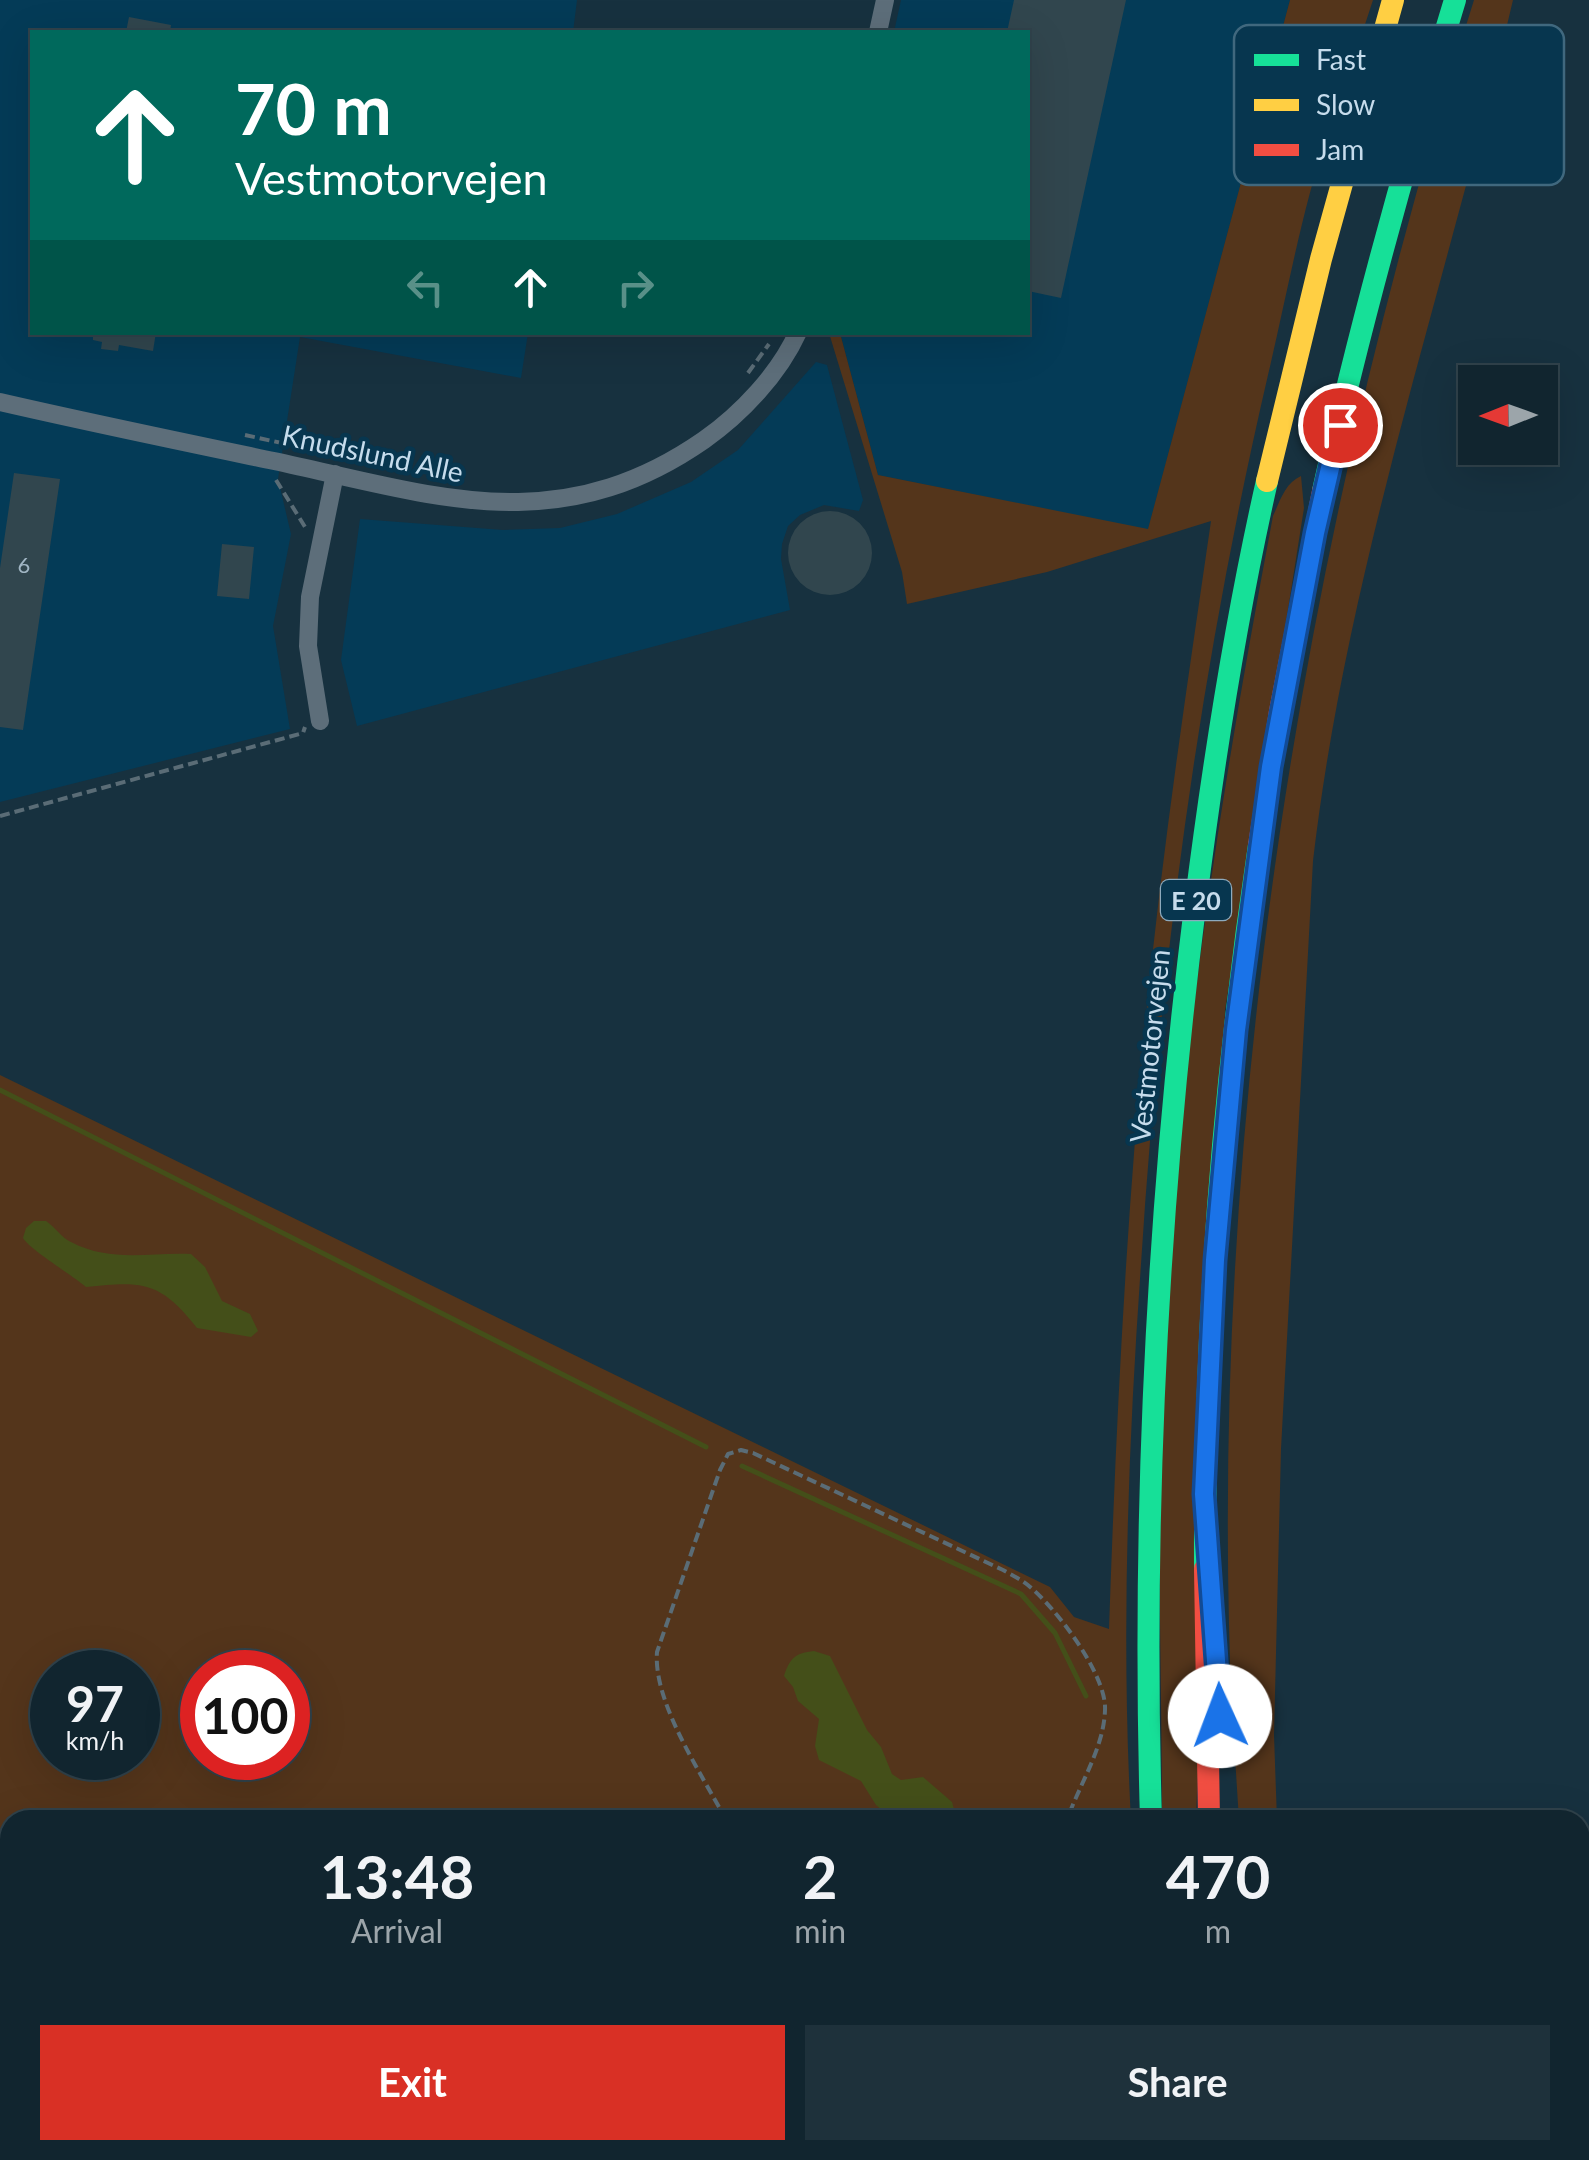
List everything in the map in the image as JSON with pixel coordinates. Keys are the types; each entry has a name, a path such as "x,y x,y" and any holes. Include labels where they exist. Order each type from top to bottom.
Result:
{"highway":[{"name":"Vestmotorvejen","path":"1386,25 1393,0"},
{"name":"E 20","path":"1447,25 1455,0"},
{"name":"Vestmotorvejen","path":"1151,1810 1147,1724 1149,1464 1162,1218 1180,1012 1217,745 1258,523 1338,185"},
{"name":"E 20","path":"1209,1810 1204,1521 1218,1221 1236,1030 1271,767 1315,533 1364,318 1401,185"},
{"name":"E 20","path":"1204,1521 1218,1648 1224,1810"}],"street":[{"path":"878,30 885,0"},
{"name":"Knudslund Alle","path":"0,402 436,497 532,503 628,482 675,460 718,430 755,395 796,335"},
{"path":"320,721 308,646 310,598 335,474"}],"path":[{"path":"745,377 776,335"},
{"path":"240,434 389,467"},
{"path":"0,816 303,733 306,725 320,721"},
{"path":"721,1810 661,1695 657,1652 720,1470 728,1454 741,1450 753,1452 1003,1570 1029,1586 1052,1610 1075,1640 1105,1702 1100,1738 1071,1810"}],"shaded area":[{"path":"0,0 577,0 573,30 30,30 30,335 528,335 521,378 300,337 278,479 291,534 273,626 290,729 0,802"},
{"path":"901,0 1290,0 1283,25 1234,25 1234,185 1240,185 1148,530 878,475 841,335 1030,335 1030,30 894,30"},
{"path":"1290,0 1373,0 1365,25 1283,25"},
{"path":"1474,0 1513,0 1507,25 1467,25"},
{"path":"1240,185 1313,185 1222,595 1186,817 1159,1040 1127,1542 1131,1810 0,1810 0,1075 1050,1587 1074,1617 1109,1629 1123,1322 1139,1093 1167,831 1211,521 1047,572 907,604 902,572 830,335 841,335 878,475 1148,529"},
{"path":"1419,185 1466,185 1349,643 1313,861 1281,1449 1274,1735 1277,1810 1238,1810 1230,1649 1229,1419 1238,1213 1257,1007 1284,803 1320,599 1364,397"},
{"path":"816,362 827,365 863,500 859,511 824,505 800,515 788,526 781,559 790,610 357,726 341,660 360,519 503,530 560,528 617,514 691,482 738,450"},
{"path":"1301,476 1304,508 1225,1010 1196,1810 1162,1810 1160,1464 1171,1225 1182,1106 1231,751 1273,516 1295,479"},
{"path":"34,1221 46,1221 68,1240 101,1252 191,1254 205,1267 222,1301 250,1314 258,1331 251,1337 197,1328 172,1301 149,1288 122,1284 86,1287 23,1238"},
{"path":"814,1651 830,1656 892,1774 901,1780 923,1777 952,1802 954,1810 882,1810 861,1781 819,1760 815,1746 819,1719 798,1701 784,1676 794,1658"}],"building":[{"path":"1014,0 1126,0 1061,298 1030,291 1030,30 1007,30"},
{"path":"129,17 171,25 170,30 126,30"},
{"path":"93,335 156,335 153,351 119,345 118,351 101,349 102,342 93,340"},
{"path":"14,473 60,479 23,730 0,727 0,568"},
{"path":"830,511 846,514 860,523 869,537 869,569 860,583 846,592 830,595 814,592 800,583 791,569 788,553 791,537 800,523 814,514"},
{"path":"222,544 254,547 249,599 217,596"}],"waterway":[{"path":"0,1090 706,1447"},
{"path":"742,1466 1021,1594 1055,1633 1086,1696"}],"traffic: fast":[{"path":"1447,25 1455,0"},
{"path":"1323,491 1400,185"},
{"path":"1151,1810 1151,1477 1171,1134 1209,800 1235,640 1267,481"},
{"path":"1205,1569 1208,1388 1218,1206 1235,1025 1259,845"}],"traffic: slow":[{"path":"1386,25 1393,0"},
{"path":"1267,481 1342,185"}],"traffic: jam":[{"path":"1259,845 1280,711 1323,491"},
{"path":"1205,1569 1209,1810"}],"route":[{"path":"1220,1716 1204,1494 1215,1260 1236,1030 1271,767 1315,533 1340,425"}]}
